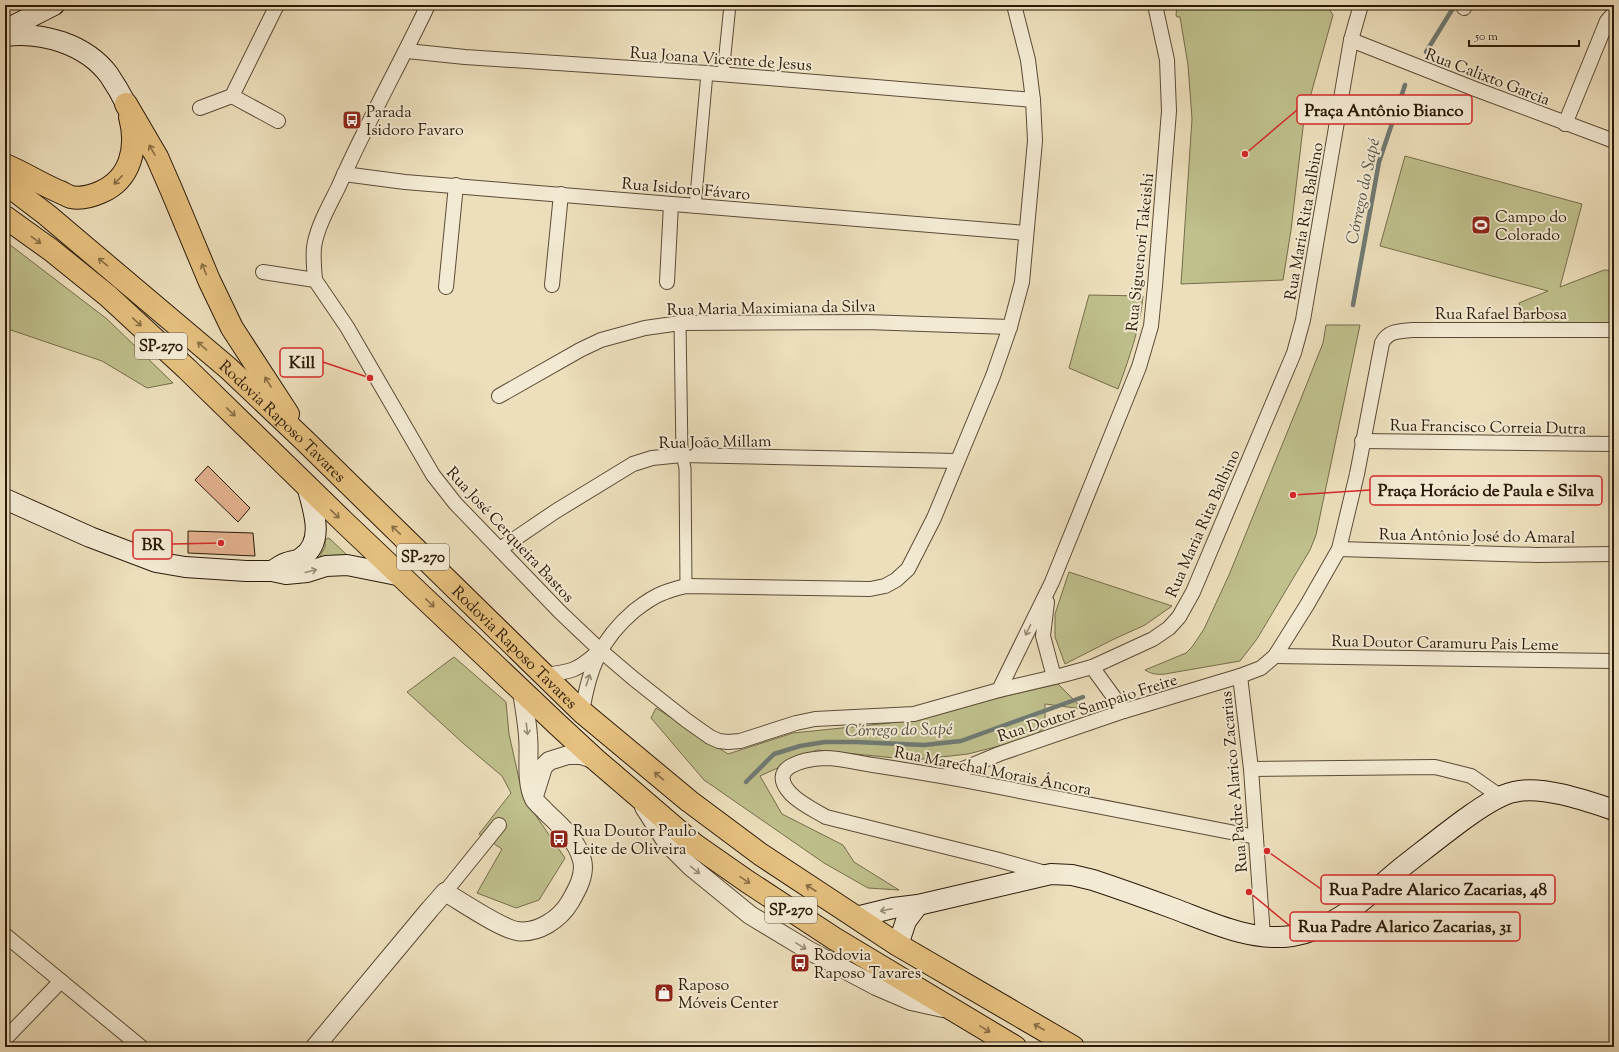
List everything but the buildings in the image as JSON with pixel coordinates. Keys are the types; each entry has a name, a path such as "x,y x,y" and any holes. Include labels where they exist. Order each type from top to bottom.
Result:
{"highway":[{"path":"5,165 71,197 91,196 111,187 123,175 130,159 133,144 131,123 126,104"},
{"path":"126,104 157,157 208,280 232,328 303,439"},
{"name":"Rodovia Raposo Tavares","path":"5,183 47,214 228,368 303,439 582,712 689,801 760,854 898,944 1073,1047"},
{"name":"Rodovia Raposo Tavares","path":"5,217 51,250 108,296 187,369 522,691 596,760 695,845 835,939 1015,1047"}],"main road":[{"path":"5,30 54,5"},
{"path":"5,36 38,36 65,43 90,57 108,74 126,104"},
{"path":"272,571 286,563 300,559 308,552 315,538 317,526 307,486"},
{"path":"5,499 90,537 156,562 185,567 221,570 272,571 286,574 307,572 326,566 347,565 402,576"},
{"path":"856,917 892,908 918,905 1051,874 1093,880 1232,929 1263,936 1292,936 1329,924 1346,914 1432,842 1485,805 1513,792 1534,791 1579,799 1614,810"},
{"path":"898,944 906,921 918,905"}],"street":[{"path":"200,108 232,96 277,5"},
{"path":"263,272 315,280 313,265 314,246 318,232 344,174 407,51 428,5"},
{"path":"723,74 730,5"},
{"path":"544,675 575,670 584,665 600,650 622,622 643,604 662,593 686,586 870,590 885,586 896,580 908,569 934,518 993,376 1010,327 1022,282 1035,141 1033,100 1028,60 1014,5"},
{"name":"Rua Siguenori Takeishi","path":"999,690 1052,582 1139,367 1151,326 1156,286 1169,111 1167,60 1155,5"},
{"name":"Rua Maria Rita Balbino","path":"728,742 740,741 815,718 914,714 999,690 1054,678 1092,667 1153,639 1169,628 1179,617 1194,592 1294,353 1303,320 1351,40 1361,5"},
{"path":"1565,124 1607,21 1614,12"},
{"name":"Rua Calixto Garcia","path":"1351,40 1565,124 1614,141"},
{"name":"Rua Joana Vicente de Jesus","path":"407,51 465,57 723,74 1033,100"},
{"path":"694,207 707,73"},
{"path":"232,96 278,121"},
{"name":"Rua Isidoro Fávaro","path":"344,174 405,182 561,194 694,207 1026,233"},
{"path":"446,287 456,185"},
{"path":"552,285 561,194"},
{"path":"667,282 672,204"},
{"name":"Rua José Cerqueira Bastos","path":"315,280 348,327 433,475 455,503 560,612 634,680 710,737 728,742"},
{"name":"Rua Maria Maximiana da Silva","path":"500,396 580,350 601,340 645,328 680,323 866,322 1010,327"},
{"path":"680,323 686,586"},
{"name":"Rua Rafael Barbosa","path":"1389,334 1398,331 1412,330 1614,330"},
{"name":"Rua Padre Alarico Zacarias","path":"1263,936 1251,768 1240,676 1261,668 1275,656 1307,606 1339,549 1350,505 1382,343 1385,337 1389,334"},
{"name":"Rua Francisco Correia Dutra","path":"1362,441 1614,444"},
{"name":"Rua João Millam","path":"500,550 556,511 633,464 652,458 682,455 957,461"},
{"name":"Rua Antônio José do Amaral","path":"1339,549 1537,555 1614,554"},
{"name":"Rua Siguenori Takeishi","path":"1052,582 1045,611 1043,636 1054,678"},
{"path":"582,712 588,679 600,650"},
{"name":"Rua Doutor Caramuru Pais Leme","path":"1275,656 1614,661"},
{"path":"1092,667 1124,712"},
{"name":"Rua Doutor Sampaio Freire","path":"946,776 999,754 1124,712 1240,676"},
{"path":"445,892 501,925 517,931 532,930 553,921 568,906 577,890 582,875 583,861 578,849 566,832 534,799 529,781 528,737 522,691"},
{"path":"534,799 543,767 550,761 568,756 581,755 596,760"},
{"name":"Rua Marechal Morais Âncora","path":"1051,874 826,817 808,807 791,794 784,785 783,777 786,769 794,763 807,759 827,758 946,776 1129,813 1256,836"},
{"path":"1251,768 1435,768 1471,776 1501,797"},
{"path":"315,1047 499,825"},
{"path":"5,935 141,1047"},
{"path":"5,1039 60,981"}],"green space":[{"path":"1177,5 1281,5 1329,9 1333,15 1304,119 1291,230 1283,280 1181,284 1192,119 1188,65 1180,17 1177,17 1176,15"},
{"name":"Campo do Colorado","path":"1405,156 1582,204 1560,287 1604,270 1614,271 1614,324 1525,325 1519,303 1548,291 1380,246"},
{"path":"5,241 107,319 173,383 147,388 102,361 5,328"},
{"path":"1089,295 1143,296 1137,332 1118,389 1069,368"},
{"path":"1326,325 1360,325 1316,535 1310,550 1257,639 1240,661 1165,674 1154,674 1145,670 1186,653 1204,629 1229,575 1300,401 1323,343"},
{"path":"328,538 347,555 349,559 318,560 325,547 325,540"},
{"path":"1069,572 1172,606 1145,625 1065,664 1055,637 1055,614"},
{"path":"454,657 506,702 509,734 523,797 565,858 539,900 516,908 477,893 502,849 479,834 511,793 502,776 407,692"},
{"path":"1058,684 1083,709 1045,704 1045,728 1030,738 968,754 914,760 817,750 760,776 782,814 843,845 854,862 899,890 868,888 824,863 704,780 651,718 656,708 728,754 793,733 890,723"}],"waterway":[{"name":"Córrego do Sapé","path":"1426,52 1455,5"},
{"name":"Córrego do Sapé","path":"1353,305 1379,162 1405,85"},
{"name":"Córrego do Sapé","path":"746,782 774,754 800,746 825,742 924,745 961,741 1083,697"}],"place":[{"name":"Parada Isidoro Favaro","path":"352,120"},
{"name":"Praça Antônio Bianco","path":"1245,154"},
{"name":"Campo do Colorado","path":"1481,225"},
{"name":"Kill","path":"370,378"},
{"name":"Praça Horácio de Paula e Silva","path":"1293,495"},
{"name":"BR","path":"221,543"},
{"name":"Rua Doutor Paulo Leite de Oliveira","path":"559,839"},
{"name":"Rua Padre Alarico Zacarias, 48","path":"1267,851"},
{"name":"Rua Padre Alarico Zacarias, 31","path":"1249,892"},
{"name":"Rodovia Raposo Tavares","path":"800,963"},
{"name":"Raposo Móveis Center","path":"664,993"}]}
